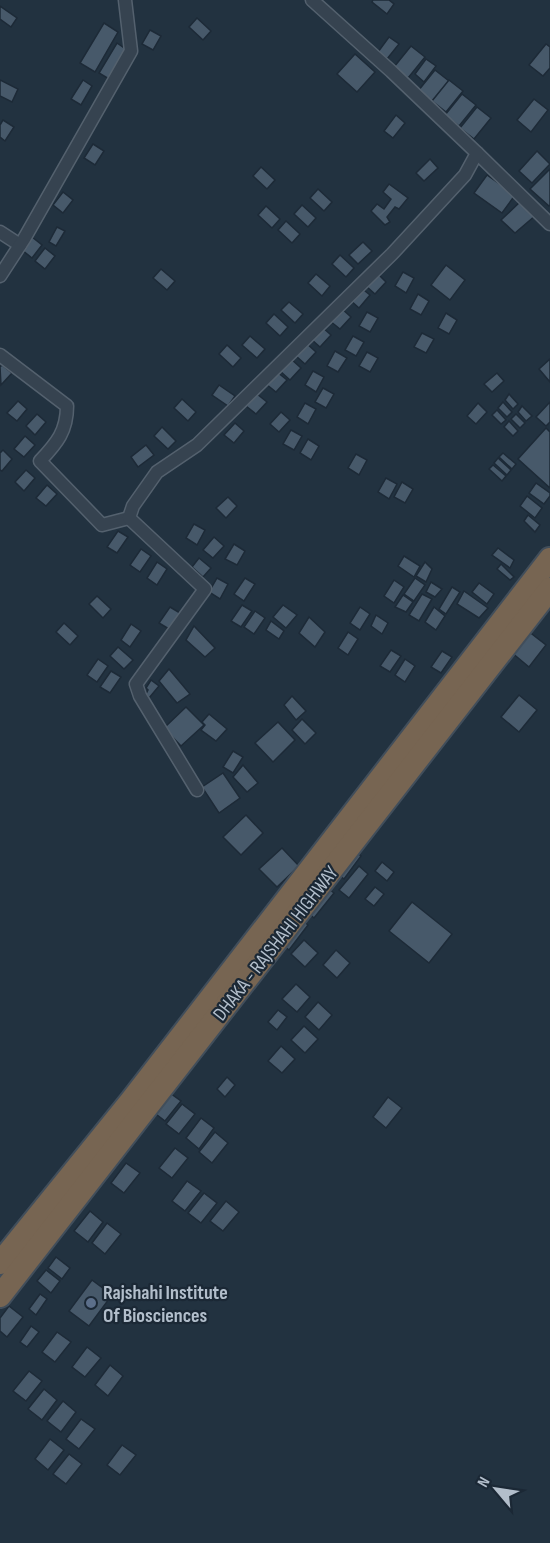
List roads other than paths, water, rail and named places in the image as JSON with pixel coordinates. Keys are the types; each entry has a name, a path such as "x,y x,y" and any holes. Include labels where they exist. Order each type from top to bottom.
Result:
{"highway":[{"name":"DHAKA - RAJSHAHI HIGHWAY","path":"0,1263 131,1101 550,559"},
{"name":"DHAKA - RAJSHAHI HIGHWAY","path":"0,1296 550,590"}],"street":[{"path":"0,276 131,51 125,0"},
{"path":"312,0 391,71 550,224"},
{"path":"129,518 133,506 157,472 197,445 392,254 465,176 477,153"},
{"path":"0,232 20,245"},
{"path":"0,355 67,406 67,420 57,443 40,461 102,525 129,518"},
{"path":"129,518 205,589 136,684 140,696 197,790"}],"place":[{"name":"Rajshahi Institute Of Biosciences","path":"91,1303"}]}
